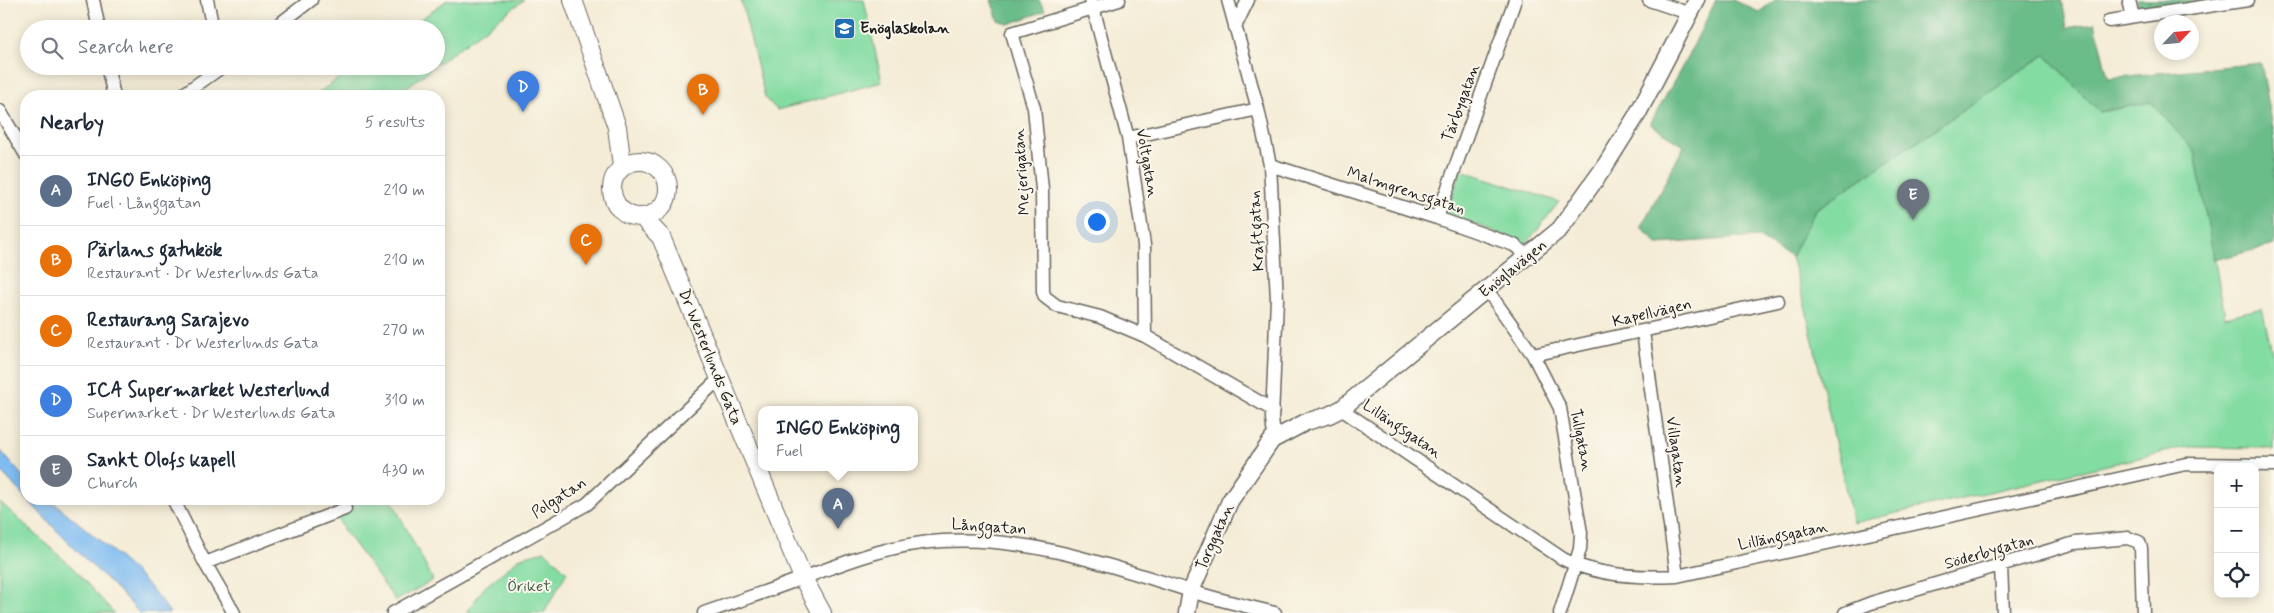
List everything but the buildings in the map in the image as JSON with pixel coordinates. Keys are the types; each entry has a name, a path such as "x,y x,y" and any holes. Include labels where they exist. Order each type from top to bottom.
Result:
{"main road":[{"path":"572,0 630,163"},
{"name":"Dr Westerlunds Gata","path":"661,237 642,217 627,214 620,209 612,195 611,186 615,175 630,163 653,164 661,170 666,178 667,196 660,208 661,237 802,578 822,613"},
{"path":"642,217 654,213 660,208"}],"street":[{"path":"92,0 97,20"},
{"path":"207,0 211,20"},
{"path":"284,20 311,0"},
{"path":"1093,4 1119,0"},
{"name":"Kraftgatan","path":"1228,0 1258,109 1270,165 1277,299 1273,410 1274,438"},
{"path":"1235,28 1248,0"},
{"name":"Tärbygatan","path":"1437,218 1515,0"},
{"path":"1650,0 1694,7"},
{"path":"2129,0 2132,17"},
{"path":"2109,21 2248,0"},
{"name":"Mejerigatan","path":"1093,4 1012,33 1034,108 1042,189 1042,292 1045,297 1057,306 1100,317 1145,336"},
{"name":"Voltgatan","path":"1093,4 1128,138 1144,246 1145,336"},
{"name":"Enöglavägen","path":"1254,465 1274,438 1306,422 1341,409 1560,229 1603,169 1637,115 1694,7"},
{"path":"109,75 113,90"},
{"path":"189,90 211,75"},
{"path":"1128,138 1258,109"},
{"path":"0,111 20,145"},
{"name":"Malmgrensgatan","path":"1270,165 1437,218 1514,245 1528,256"},
{"name":"Tullgatan","path":"1486,290 1533,355 1560,408 1581,533 1576,565 1560,613"},
{"name":"Kapellvägen","path":"1533,355 1778,301"},
{"name":"Villagatan","path":"1643,332 1677,576"},
{"path":"1145,336 1273,410"},
{"name":"Polgatan","path":"393,613 587,504 719,379"},
{"name":"Lillängsgatan","path":"1341,409 1576,565 1624,575 1677,576 2186,464 2274,465"},
{"name":"Torggatan","path":"1187,613 1191,592 1230,501 1254,465"},
{"path":"176,505 205,563 234,613"},
{"path":"205,563 345,509"},
{"name":"Söderbygatan","path":"1845,613 1871,603 2075,543 2128,538 2139,542 2141,548 2143,613"},
{"name":"Långgatan","path":"704,613 861,557 906,546 942,541 973,541 1048,549 1125,569 1191,592 1275,613"},
{"path":"2002,566 2003,613"}],"green space":[{"path":"447,0 524,0 445,58 445,20 419,20"},
{"name":"Enöglaskolan","path":"741,0 864,0 882,82 777,110 765,97"},
{"path":"991,0 1039,0 1045,11 1009,24 998,20"},
{"path":"1716,0 1732,0 1759,12 1775,0 2062,0 2067,28 2095,23 2108,78 2261,63 2274,133 2274,245 2214,260 2195,152 2151,102 2100,112 2045,55 1815,210 1791,257 1757,237 1657,244 1641,227 1684,146 1650,124 1686,60"},
{"path":"2137,0 2215,0 2141,12"},
{"path":"2045,55 2100,112 2151,102 2195,152 2225,317 2262,308 2274,362 2274,450 2266,448 2187,447 1853,523 1805,305 1791,257 1815,210"},
{"path":"343,75 423,75 403,90 322,90"},
{"path":"1461,170 1559,202 1526,244 1446,213"},
{"path":"0,502 73,568 114,613 0,613"},
{"path":"332,505 394,505 433,580 396,601 343,529"},
{"name":"Öriket","path":"545,551 567,572 544,613 468,613 468,610 485,587 521,557"}],"water":[{"path":"0,450 20,473 20,492 0,470"},
{"path":"33,505 58,506 132,569 170,613 139,613"}],"place":[{"name":"Enöglaskolan","path":"844,28"},
{"name":"ICA Supermarket Westerlund","path":"523,112"},
{"name":"Pärlans gatukök","path":"703,115"},
{"name":"Sankt Olofs kapell","path":"1913,220"},
{"name":"Restaurang Sarajevo","path":"586,265"},
{"name":"INGO Enköping","path":"838,529"}]}
